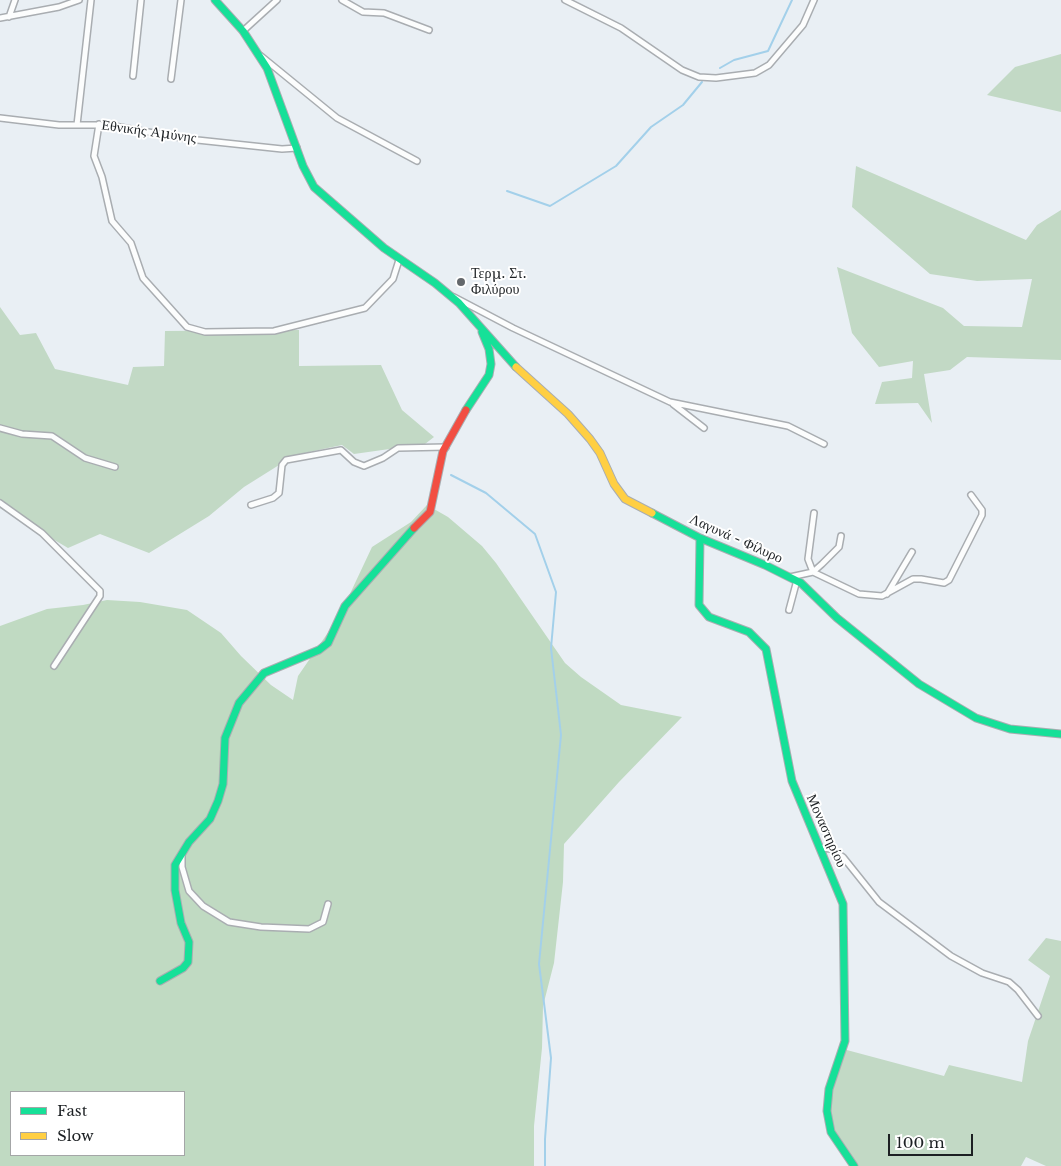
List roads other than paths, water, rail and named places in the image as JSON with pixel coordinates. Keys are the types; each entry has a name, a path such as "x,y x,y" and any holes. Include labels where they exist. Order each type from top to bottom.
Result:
{"street":[{"path":"9,17 16,0"},
{"path":"0,18 63,6 78,0"},
{"path":"76,124 91,0"},
{"path":"133,76 141,0"},
{"path":"171,79 182,0"},
{"name":"Λαγυνά - Φίλυρο","path":"215,0 243,31 259,54 276,86 307,175 317,190 399,260 452,296 520,372 562,408 590,439 600,453 614,484 625,499 700,538 794,579 808,588 837,618 886,658 919,684 952,705 992,724 1010,729 1061,734"},
{"path":"243,31 277,0"},
{"path":"342,0 363,12 384,13 429,30"},
{"path":"565,0 622,28 682,70 699,77 716,78 749,75 769,65 803,26 814,0"},
{"path":"259,54 337,118 417,161"},
{"name":"Εθνικής Αμύνης","path":"0,118 99,124 188,139 282,149 297,148"},
{"path":"99,124 94,156 102,177 112,221 131,243 143,278 187,327 205,332 274,331 365,308 393,278 399,260"},
{"path":"452,296 513,328 670,402 704,428"},
{"path":"160,981 183,968 188,962 190,952 181,923 174,872 177,860 210,819 218,801 223,784 225,738 231,720 246,692 264,673 319,650 328,643 345,606 396,546 430,512 438,466 446,447 459,422 489,375 491,364 489,349 480,327"},
{"path":"670,402 788,426 824,444"},
{"path":"0,428 22,434 52,436 86,458 115,466"},
{"path":"252,505 273,498 278,493 282,464 286,460 340,450 354,462 364,466 384,458 398,448 446,447"},
{"path":"814,513 808,559 812,572 859,594 871,597 886,594 913,580 922,579 944,583 949,580 982,515 982,510 971,495"},
{"path":"0,503 42,533 100,591 100,596 54,666"},
{"path":"789,610 794,579 812,572 833,554 839,547 841,536"},
{"name":"Μοναστηρίου","path":"700,538 699,605 709,618 749,632 766,649 771,665 788,768 845,913 845,1041 829,1089 828,1121 831,1132 854,1166"},
{"path":"886,594 912,552"},
{"path":"821,848 831,849 843,856 878,902 951,956 982,973 1009,982 1018,990 1038,1016"},
{"path":"182,852 182,867 189,890 203,906 229,922 261,927 309,929 323,922 328,904"}],"waterway":[{"path":"720,68 734,60 768,51 792,0"},
{"path":"507,191 550,206 616,166 651,127 683,105 702,82"},
{"path":"451,475 486,493 535,534 556,592 551,648 561,735 539,964 551,1058 545,1166"}],"place":[{"name":"Τερμ. Στ. Φιλύρου","path":"461,282"}]}
